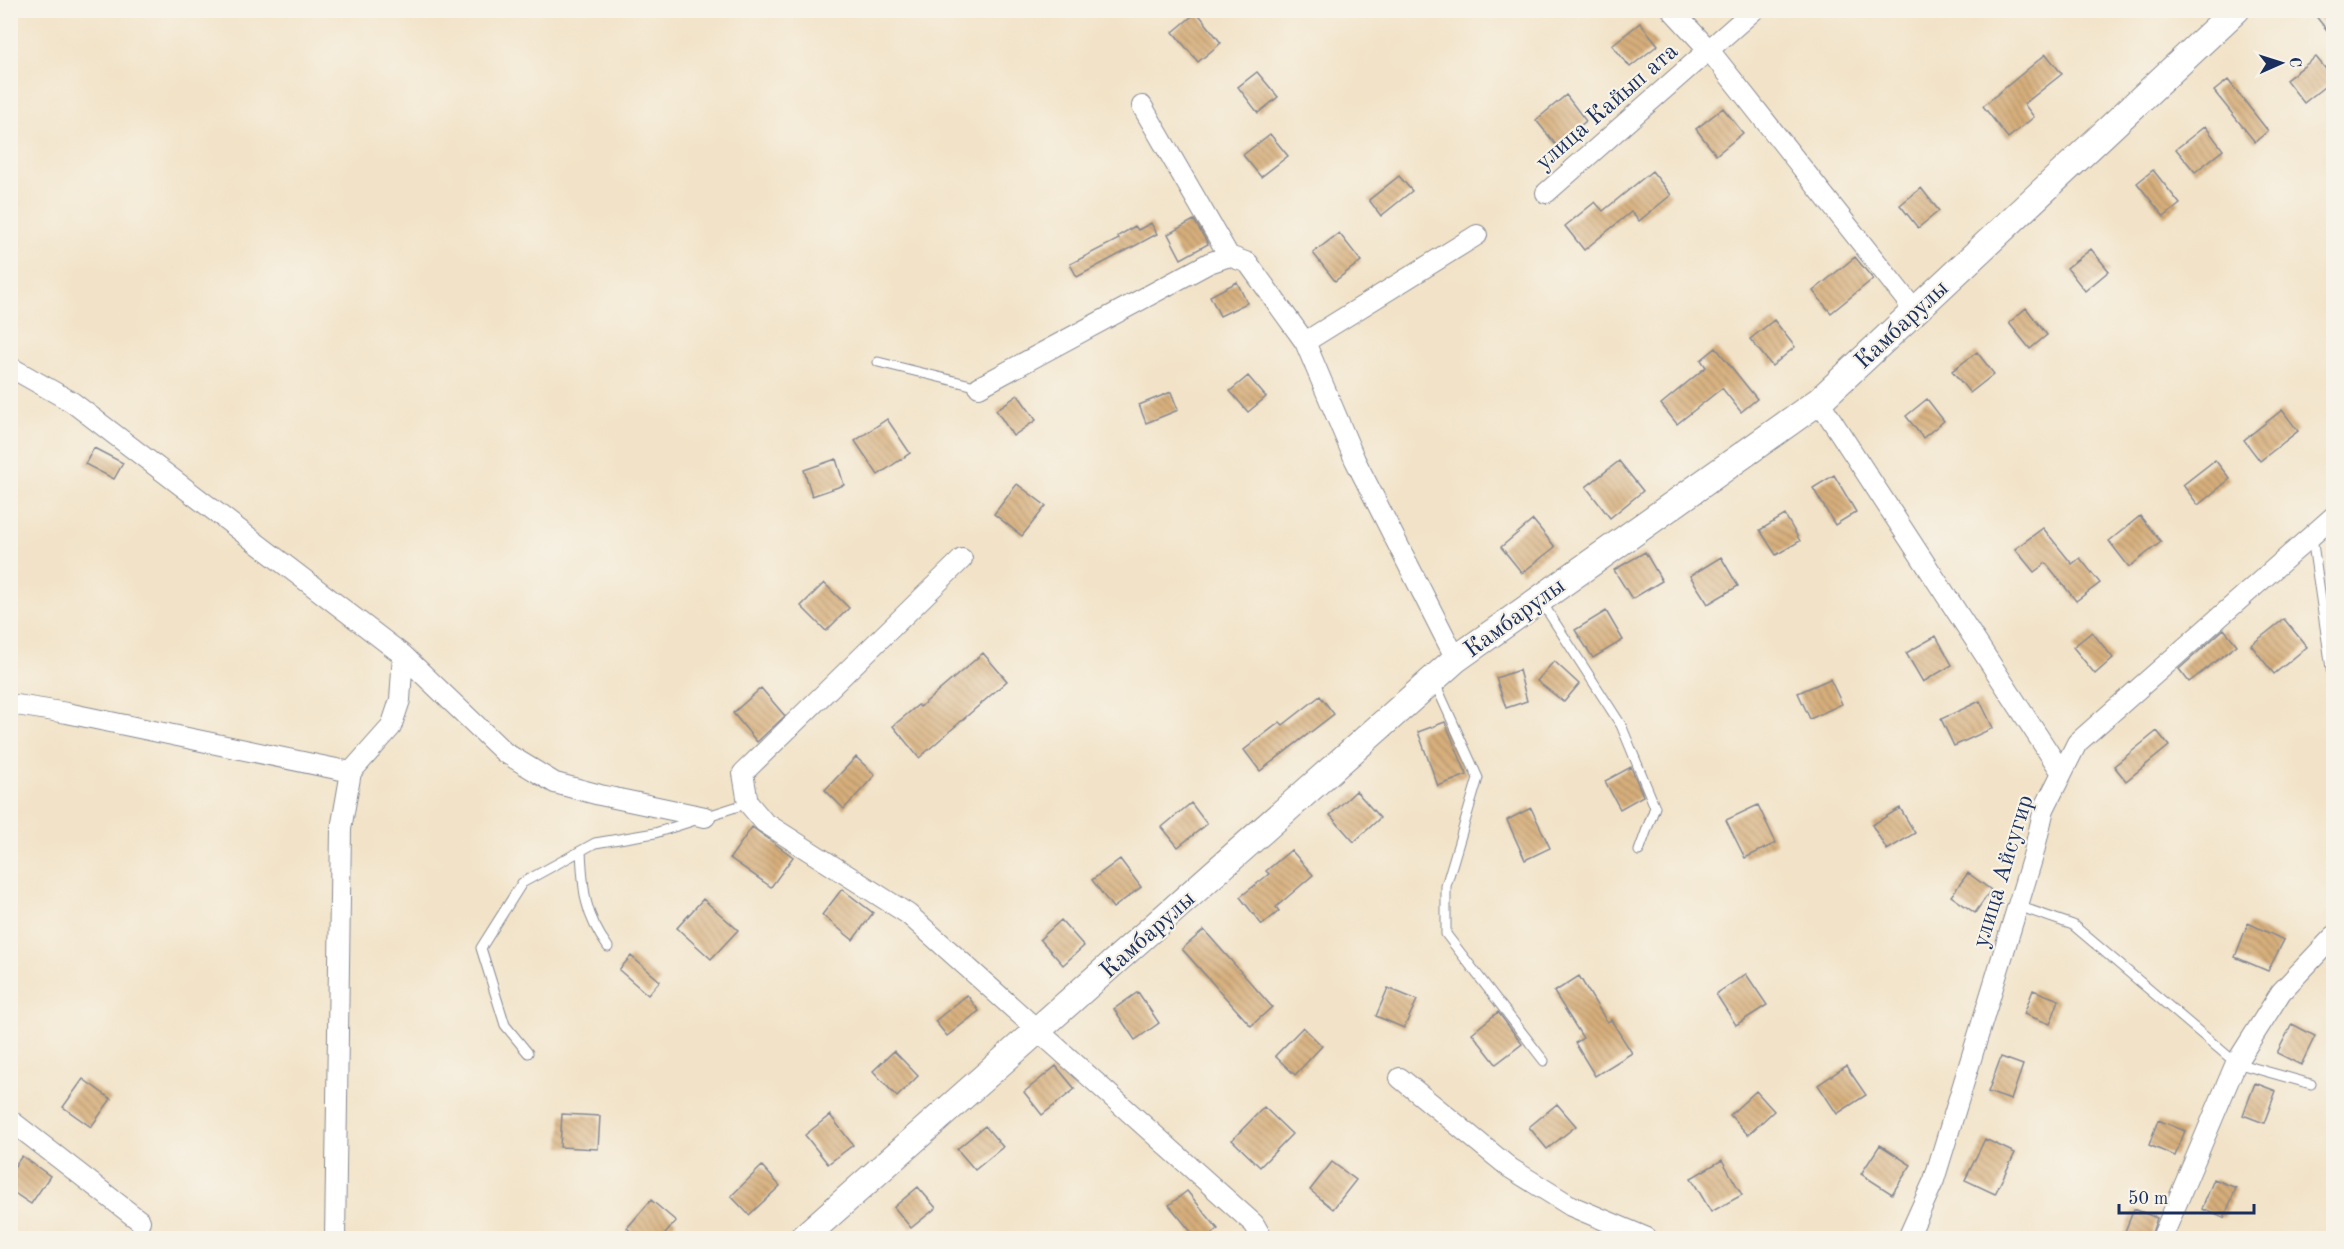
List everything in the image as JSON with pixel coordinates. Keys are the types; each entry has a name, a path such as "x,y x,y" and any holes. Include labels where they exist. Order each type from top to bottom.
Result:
{"street":[{"path":"1672,10 1709,50 1915,311"},
{"name":"улица Кайып ата","path":"1546,193 1754,10"},
{"name":"Камбарулы","path":"802,1239 1456,659 1819,401 2236,10"},
{"path":"1142,106 1229,256"},
{"path":"1305,342 1477,235"},
{"path":"979,387 1209,263 1229,256 1248,263 1305,342 1355,460 1456,659"},
{"path":"10,367 72,402 403,655 504,752 555,783 705,817"},
{"path":"1819,401 2062,773"},
{"name":"улица Айсугир","path":"1908,1239 1934,1180 2033,856 2044,809 2077,743 2334,516"},
{"path":"962,559 743,773 748,803 765,822 908,914 1254,1224 1262,1239"},
{"path":"335,1239 341,829 351,772 392,728 400,700 403,655"},
{"path":"10,704 67,713 351,772"},
{"path":"2162,1239 2236,1063 2281,992 2334,936"},
{"path":"1400,1078 1510,1168 1571,1206 1647,1239"},
{"path":"10,1120 140,1221"}],"lane":[{"path":"878,362 979,387"},
{"path":"2312,537 2334,689"},
{"path":"1540,599 1621,725 1655,807 1639,851"},
{"path":"1433,679 1478,778 1446,886 1446,933 1544,1060"},
{"path":"528,1053 505,1025 481,948 522,883 595,843 655,833 748,803"},
{"path":"581,851 583,891 594,928 608,946"},
{"path":"2018,906 2073,925 2236,1063 2311,1084"}],"building":[{"path":"2311,10 2334,10 2334,39"},
{"path":"1197,12 1221,43 1198,62 1173,32"},
{"path":"1640,23 1658,45 1630,67 1612,45"},
{"path":"2046,54 2062,74 2024,104 2034,117 2008,138 1983,106"},
{"path":"2316,57 2334,79 2304,103 2286,80"},
{"path":"1257,72 1278,97 1258,113 1238,87"},
{"path":"2228,80 2268,131 2255,142 2214,91"},
{"path":"1566,95 1586,121 1556,145 1536,120"},
{"path":"1723,108 1743,133 1716,155 1696,129"},
{"path":"2205,126 2223,150 2195,172 2176,149"},
{"path":"1270,134 1288,156 1261,177 1243,155"},
{"path":"2153,170 2180,204 2164,217 2137,183"},
{"path":"1652,171 1671,195 1639,221 1631,212 1584,250 1565,226 1595,202 1603,211"},
{"path":"1399,176 1412,191 1381,216 1369,200"},
{"path":"1921,188 1939,211 1918,228 1900,205"},
{"path":"1194,220 1208,244 1181,259 1168,234"},
{"path":"1151,223 1157,234 1077,277 1070,264 1119,239 1118,236 1135,226 1138,230"},
{"path":"1339,233 1361,261 1335,281 1313,253"},
{"path":"2091,249 2109,271 2085,291 2067,268"},
{"path":"1855,257 1873,279 1831,313 1813,291"},
{"path":"1237,282 1247,303 1220,316 1210,296"},
{"path":"2026,308 2047,335 2030,349 2009,323"},
{"path":"1774,320 1795,347 1772,366 1750,339"},
{"path":"1716,348 1757,399 1741,412 1722,388 1677,424 1661,404 1706,367 1701,360"},
{"path":"1977,352 1994,374 1970,393 1952,371"},
{"path":"1248,376 1266,397 1248,412 1230,391"},
{"path":"1171,392 1178,410 1146,423 1139,405"},
{"path":"1018,395 1036,420 1013,436 996,410"},
{"path":"1927,399 1944,421 1923,438 1906,416"},
{"path":"2282,410 2298,431 2260,461 2244,440"},
{"path":"887,419 910,453 878,475 855,441"},
{"path":"94,448 123,463 114,479 85,464"},
{"path":"836,459 844,485 812,496 804,470"},
{"path":"2215,460 2230,479 2198,505 2183,485"},
{"path":"1619,461 1643,491 1610,518 1586,487"},
{"path":"1834,475 1856,512 1835,525 1813,488"},
{"path":"1017,484 1046,506 1022,536 994,514"},
{"path":"1785,515 1800,541 1776,555 1760,530"},
{"path":"2140,516 2161,542 2129,567 2109,541"},
{"path":"1533,520 1555,547 1522,573 1501,547"},
{"path":"2043,528 2072,564 2080,558 2100,583 2076,601 2046,563 2034,572 2015,549"},
{"path":"1645,552 1662,581 1632,599 1614,570"},
{"path":"1721,557 1738,586 1708,604 1690,576"},
{"path":"824,583 849,608 826,631 801,606"},
{"path":"1606,611 1623,640 1593,658 1575,630"},
{"path":"2284,619 2307,647 2274,674 2251,645"},
{"path":"2224,629 2237,645 2189,682 2179,669"},
{"path":"2092,632 2113,658 2095,674 2073,647"},
{"path":"1936,636 1952,665 1923,682 1906,653"},
{"path":"983,653 1007,681 919,758 893,726 918,705 920,707"},
{"path":"1554,661 1579,684 1564,702 1537,681"},
{"path":"1519,670 1527,701 1506,708 1496,678"},
{"path":"1830,679 1842,704 1810,719 1798,693"},
{"path":"761,688 785,716 757,742 733,713"},
{"path":"1320,696 1334,714 1260,771 1244,750 1280,722 1283,725"},
{"path":"1980,701 1993,728 1954,746 1941,719"},
{"path":"1445,722 1467,775 1438,786 1418,732"},
{"path":"2157,731 2169,746 2126,781 2114,766"},
{"path":"856,757 875,775 844,809 825,790"},
{"path":"1631,767 1643,796 1620,809 1605,781"},
{"path":"1356,791 1380,818 1354,842 1330,815"},
{"path":"1191,803 1207,824 1178,847 1162,827"},
{"path":"1758,805 1776,843 1745,858 1726,820"},
{"path":"1531,808 1550,848 1525,860 1507,820"},
{"path":"1900,808 1915,833 1887,850 1872,825"},
{"path":"752,827 793,857 771,887 730,858"},
{"path":"1291,850 1313,875 1276,907 1279,911 1262,925 1240,897 1269,874 1266,871"},
{"path":"1120,859 1141,887 1113,908 1092,880"},
{"path":"1968,873 1991,890 1975,913 1951,896"},
{"path":"842,889 873,913 853,940 822,915"},
{"path":"703,899 738,930 711,959 677,928"},
{"path":"1061,920 1084,946 1063,965 1040,939"},
{"path":"2248,923 2284,940 2268,971 2235,957"},
{"path":"1204,930 1272,1007 1251,1026 1182,949"},
{"path":"631,956 660,981 648,995 619,970"},
{"path":"1746,974 1767,1005 1736,1025 1716,994"},
{"path":"1579,976 1607,1022 1611,1020 1632,1053 1595,1076 1575,1043 1583,1038 1554,992"},
{"path":"1388,988 1417,1000 1404,1028 1376,1016"},
{"path":"2033,990 2059,1000 2050,1024 2024,1014"},
{"path":"1138,992 1159,1023 1135,1040 1114,1009"},
{"path":"967,995 979,1011 947,1036 935,1021"},
{"path":"1498,1012 1522,1044 1496,1064 1472,1033"},
{"path":"2292,1024 2315,1036 2301,1065 2277,1053"},
{"path":"1303,1027 1322,1046 1295,1075 1275,1056"},
{"path":"894,1051 918,1076 897,1097 873,1071"},
{"path":"2001,1057 2023,1065 2011,1100 1988,1092"},
{"path":"1056,1066 1075,1089 1042,1115 1024,1092"},
{"path":"1846,1066 1866,1095 1837,1114 1818,1085"},
{"path":"83,1079 111,1099 91,1127 63,1107"},
{"path":"2255,1083 2276,1091 2264,1123 2243,1115"},
{"path":"1756,1091 1774,1111 1748,1135 1730,1115"},
{"path":"1557,1104 1576,1126 1547,1149 1529,1127"},
{"path":"1264,1107 1292,1134 1260,1167 1232,1140"},
{"path":"562,1114 600,1116 598,1149 560,1147"},
{"path":"830,1115 853,1145 828,1164 805,1135"},
{"path":"2158,1120 2185,1131 2175,1156 2149,1145"},
{"path":"985,1126 1003,1147 975,1170 957,1149"},
{"path":"1985,1139 2015,1153 1995,1194 1965,1180"},
{"path":"1880,1145 1911,1165 1892,1194 1861,1174"},
{"path":"22,1156 50,1176 31,1204 10,1190 10,1172"},
{"path":"1722,1160 1742,1195 1711,1212 1691,1178"},
{"path":"1332,1162 1356,1180 1333,1209 1310,1190"},
{"path":"762,1166 780,1186 749,1215 731,1196"},
{"path":"2214,1179 2236,1188 2224,1218 2202,1209"},
{"path":"918,1187 936,1208 911,1228 894,1207"},
{"path":"1187,1191 1218,1229 1207,1239 1197,1239 1169,1205"},
{"path":"651,1200 676,1221 661,1239 639,1239 627,1228"},
{"path":"2134,1209 2157,1218 2150,1239 2122,1239"}]}
